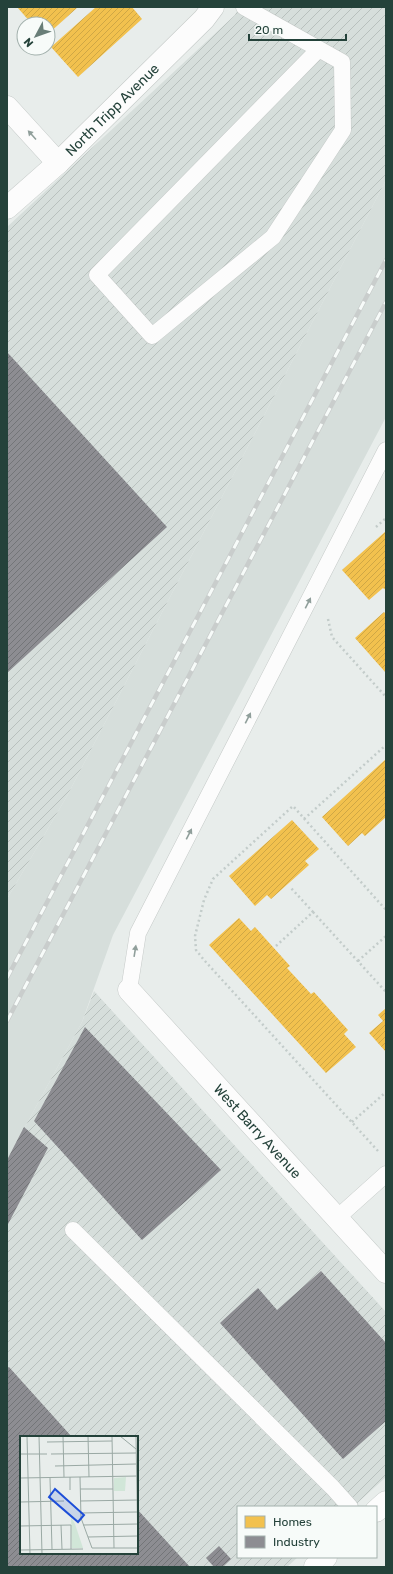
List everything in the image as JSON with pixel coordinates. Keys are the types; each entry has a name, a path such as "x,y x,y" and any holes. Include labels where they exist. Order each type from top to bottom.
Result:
{"street":[{"name":"North Tripp Avenue","path":"7,208 58,163 204,19 213,7"},
{"path":"7,107 58,163"},
{"name":"West Barry Avenue","path":"129,990 386,1272"},
{"path":"377,1510 386,1502"},
{"path":"315,1567 325,1558"}],"lane":[{"path":"244,7 319,49 342,62 343,130 273,236 152,336 97,275 319,49"},
{"path":"129,990 138,933 386,450"},
{"path":"337,1218 386,1174"},
{"path":"73,1230 333,1488 349,1506"}],"path":[{"path":"375,528 386,518"},
{"path":"328,618 332,637 386,697"},
{"path":"304,819 386,745"},
{"path":"382,1155 196,950 195,936 204,900 213,879 292,806 386,910"},
{"path":"291,888 386,992"},
{"path":"276,946 313,912"},
{"path":"358,961 386,936"},
{"path":"352,1122 386,1092"}],"shaded area":[{"path":"239,7 386,7 386,180 67,796 7,899 7,227 235,15"},
{"path":"386,180 386,417 113,935 82,1022 7,1160 7,899 67,796"},
{"path":"94,991 386,1312 386,1477 354,1506 237,1506 237,1558 297,1558 287,1567 7,1567 7,1160 82,1022"}],"building: Homes":[{"path":"17,7 78,7 56,27 56,16 25,16"},
{"path":"96,7 132,7 142,19 78,77 56,53 56,43"},
{"path":"386,531 386,590 383,588 369,600 342,570"},
{"path":"384,612 386,614 386,673 355,638"},
{"path":"386,759 386,817 365,836 362,833 348,846 322,817"},
{"path":"292,820 319,849 305,861 309,865 271,899 267,895 255,906 229,876"},
{"path":"239,918 251,931 255,927 290,966 287,968 311,994 314,992 348,1030 344,1034 356,1047 326,1073 209,945"},
{"path":"386,1008 386,1052 369,1033 383,1021 378,1015"}],"building: Industry":[{"path":"7,352 167,527 7,673"},
{"path":"85,1027 221,1170 142,1240 34,1121"},
{"path":"24,1127 48,1148 7,1226 7,1160"},
{"path":"321,1271 386,1343 386,1421 343,1459 220,1323 258,1288 277,1310"},
{"path":"9,1367 71,1436 20,1436 20,1554 138,1554 138,1510 190,1567 7,1567 7,1368"},
{"path":"219,1546 231,1559 222,1567 214,1567 206,1558"}],"railway":[{"path":"7,978 386,260"},
{"path":"7,1021 386,302"}]}
